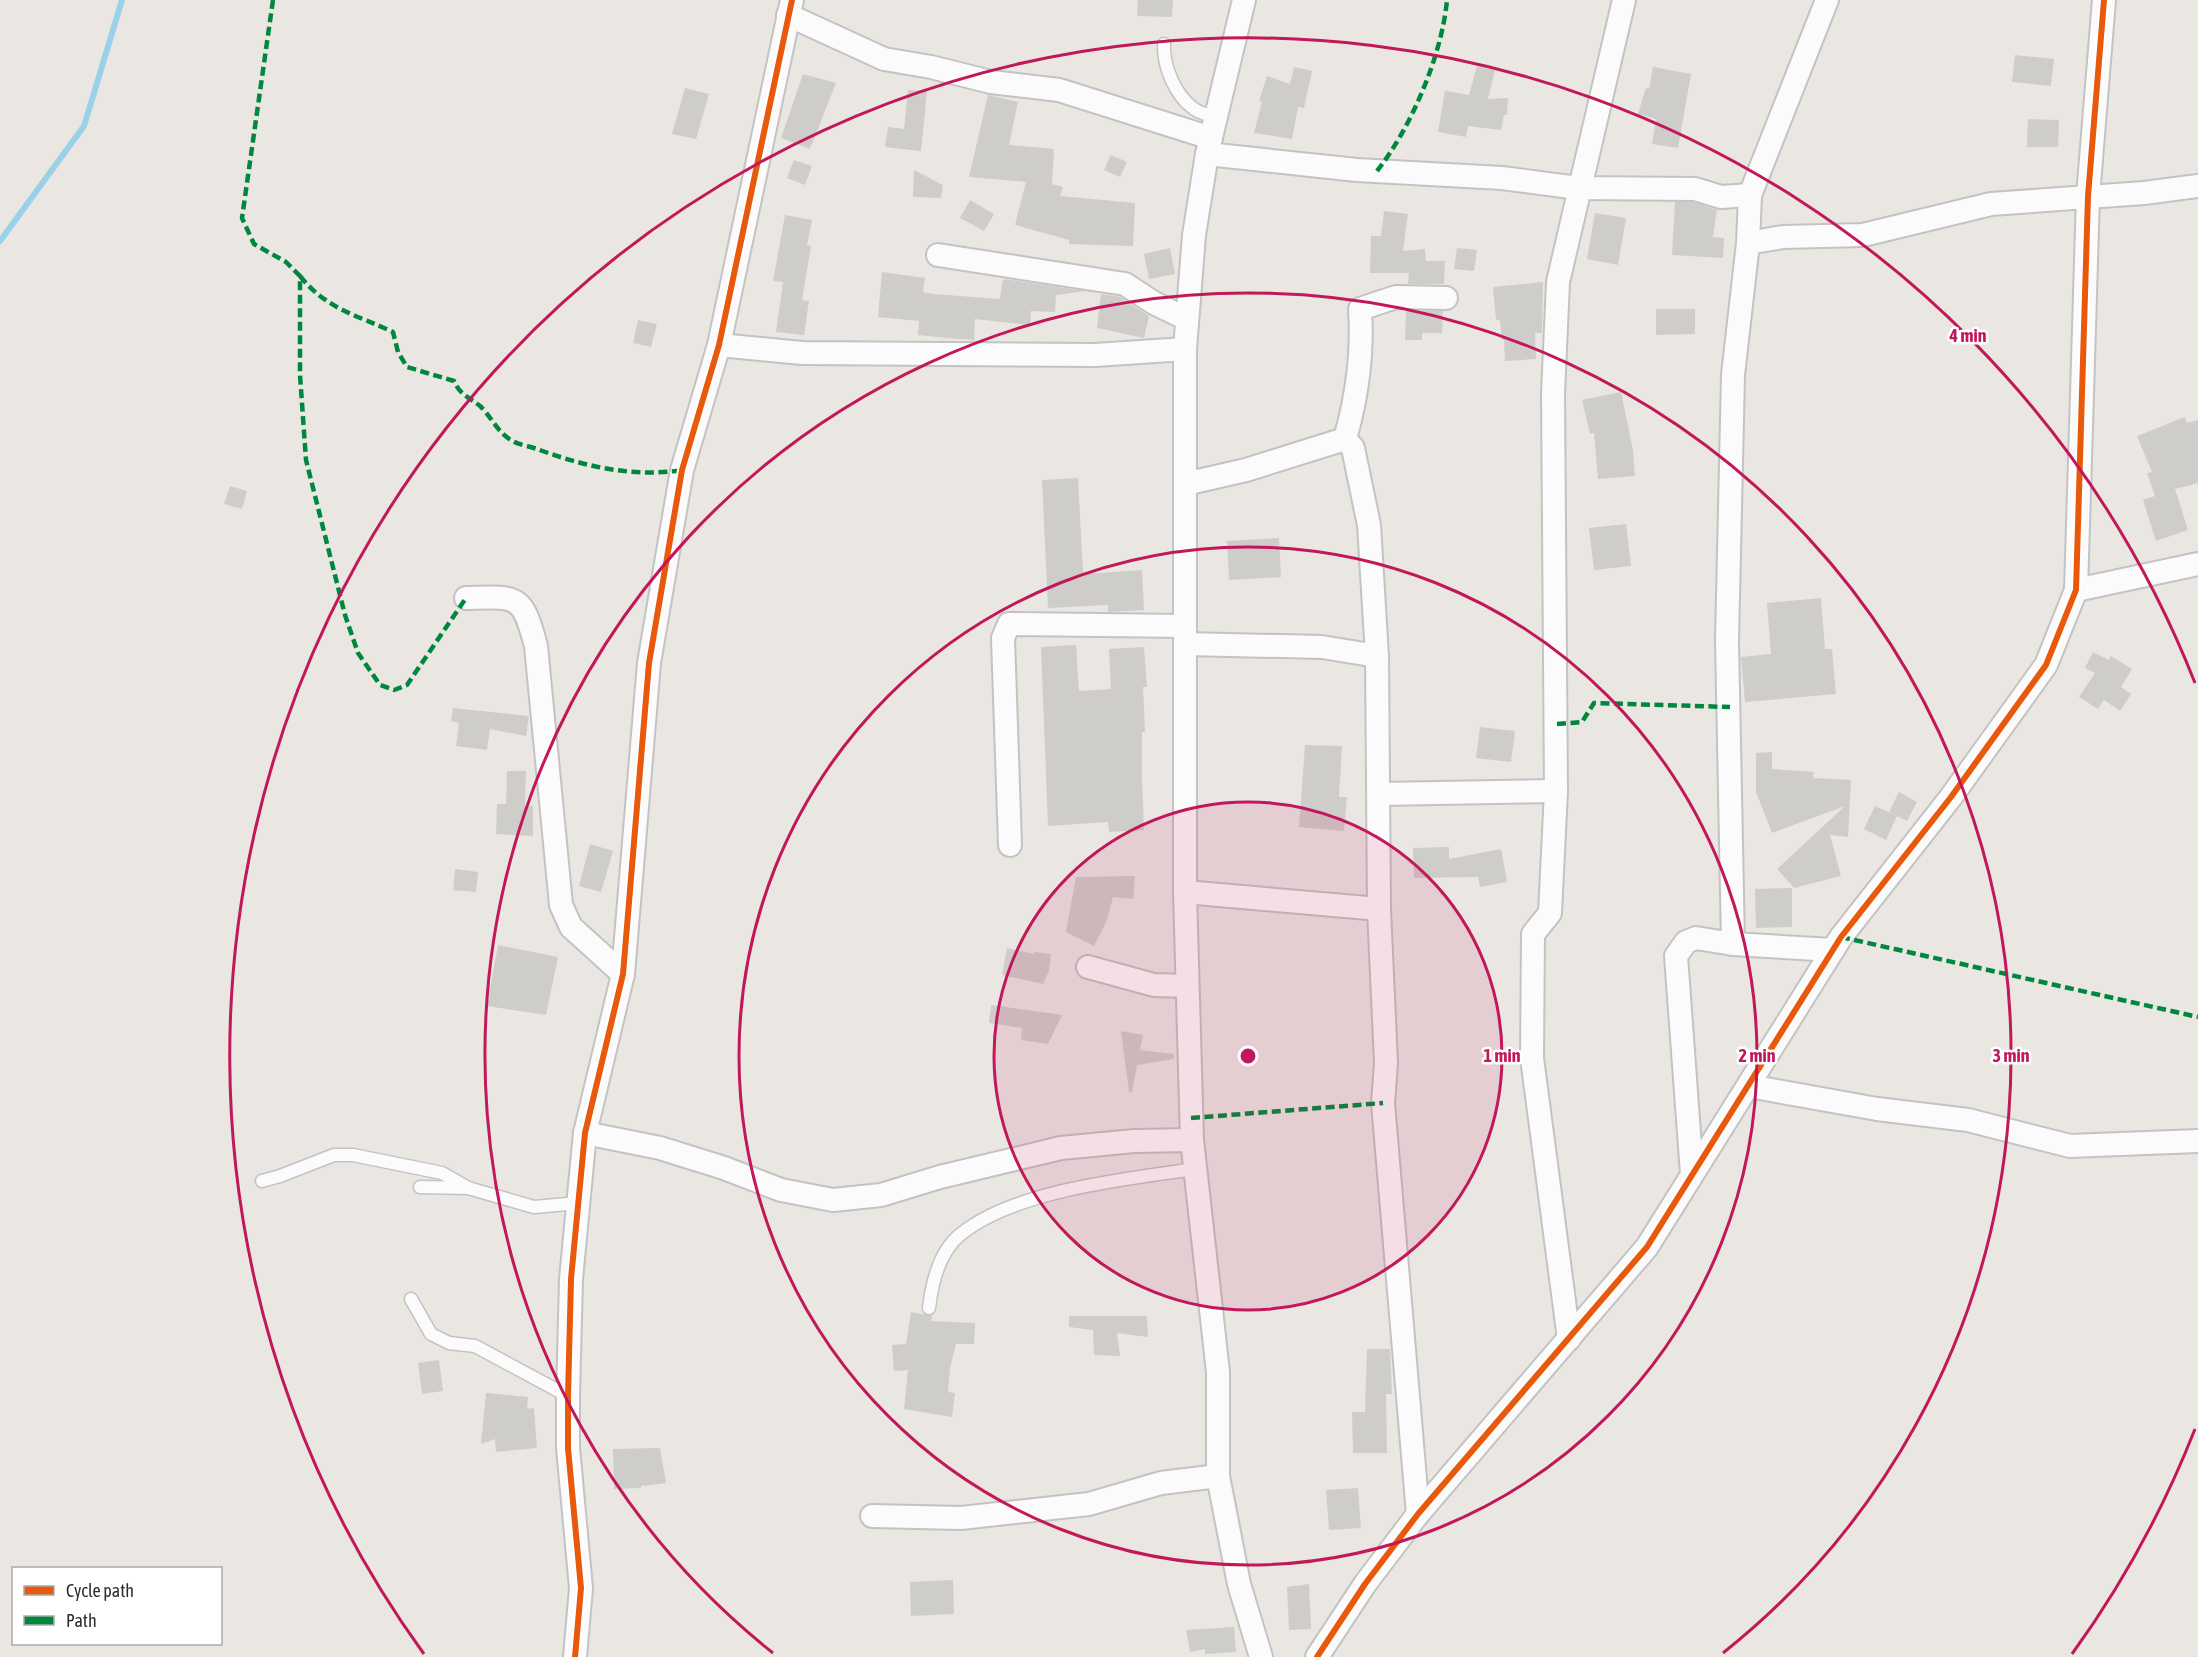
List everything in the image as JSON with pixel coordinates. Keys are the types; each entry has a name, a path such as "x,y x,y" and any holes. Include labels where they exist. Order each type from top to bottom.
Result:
{"street":[{"path":"1244,0 1211,137 1194,235 1185,349 1185,892 1192,1140 1218,1372 1218,1476 1239,1584 1261,1657"},
{"path":"1569,1339 1532,1058 1533,934 1550,913 1556,791 1555,361 1558,282 1578,188 1624,0"},
{"path":"1733,944 1728,617 1734,375 1748,243 1750,195 1827,0"},
{"path":"1317,1657 1365,1584 1418,1514 1647,1247 1833,950 1951,797 2046,665 2076,590 2088,196 2104,0"},
{"path":"574,1657 581,1588 568,1448 568,1396 571,1279 585,1133 622,974 650,663 682,470 719,345 790,8 884,59 931,67 990,82 1059,90 1211,137 1357,170 1503,178 1578,188 1695,189 1720,197 1750,195"},
{"path":"1748,243 1783,237 1863,235 1991,204 2144,193 2198,186"},
{"path":"938,255 1125,284 1154,303 1187,319"},
{"path":"1345,439 1355,406 1362,330 1360,309 1396,297 1446,297"},
{"path":"719,345 802,353 1095,355 1185,349"},
{"path":"1185,484 1246,470 1345,439"},
{"path":"1345,439 1353,448 1369,525 1377,656 1379,909 1386,1063 1383,1103 1418,1514"},
{"path":"2076,590 2198,564"},
{"path":"465,598 502,597 517,602 527,613 536,646 561,905 571,927 622,974"},
{"path":"1010,845 1003,638 1009,624 1185,635 1322,647 1377,656"},
{"path":"1379,794 1556,791"},
{"path":"1185,892 1379,909"},
{"path":"1692,1174 1676,956 1686,942 1696,938 1733,944 1833,950"},
{"path":"1088,968 1154,985 1186,986"},
{"path":"1749,1086 1877,1109 1968,1120 2070,1146 2198,1141"},
{"path":"585,1133 660,1148 724,1168 781,1190 833,1200 881,1195 940,1177 1061,1148 1134,1141 1192,1140"},
{"path":"872,1516 961,1518 1089,1504 1161,1483 1218,1476"}],"lane":[{"path":"1164,44 1164,52 1175,87 1193,108 1211,137"},
{"path":"262,1181 334,1155 353,1155 442,1173 468,1188 534,1207 579,1203"},
{"path":"929,1308 938,1266 945,1252 961,1234 1000,1212 1044,1197 1195,1169"},
{"path":"420,1187 468,1188"},
{"path":"411,1299 432,1334 449,1343 475,1346 568,1396"}],"building":[{"path":"1138,0 1173,0 1172,17 1137,16"},
{"path":"2015,55 2054,59 2051,86 2012,82"},
{"path":"1477,66 1495,70 1488,99 1508,98 1507,115 1504,115 1501,130 1468,126 1466,137 1438,132 1445,91 1469,95"},
{"path":"1294,67 1312,71 1304,108 1298,107 1292,139 1254,133 1262,102 1259,101 1267,76 1290,84"},
{"path":"1653,67 1691,74 1678,148 1652,144 1656,119 1638,114 1646,88 1649,89"},
{"path":"803,74 836,83 810,149 781,138"},
{"path":"685,88 709,94 696,139 672,134"},
{"path":"908,90 927,91 921,151 885,147 888,127 904,129"},
{"path":"988,95 1018,102 1009,145 1054,149 1052,184 1063,187 1060,196 1135,203 1133,246 1069,244 1069,240 1015,225 1026,182 969,177"},
{"path":"2028,119 2059,120 2058,147 2027,147"},
{"path":"1111,155 1127,162 1120,177 1104,170"},
{"path":"794,160 812,166 805,185 787,178"},
{"path":"914,170 943,185 941,198 913,197"},
{"path":"970,200 994,214 984,231 960,218"},
{"path":"1675,202 1693,202 1717,210 1713,237 1724,238 1723,258 1672,255"},
{"path":"1384,211 1408,214 1403,251 1425,249 1426,261 1445,261 1444,284 1408,284 1409,273 1370,273 1371,236 1381,236"},
{"path":"1595,213 1626,218 1618,265 1587,259"},
{"path":"785,215 812,220 807,245 811,246 802,300 809,301 804,335 776,332 783,282 773,281"},
{"path":"1170,248 1175,274 1149,279 1144,254"},
{"path":"1457,248 1477,250 1474,271 1454,269"},
{"path":"882,272 925,278 923,292 934,294 1000,299 1002,282 1005,279 1085,291 1056,295 1055,312 1031,311 1030,325 975,319 974,340 948,338 918,335 919,321 878,317"},
{"path":"1543,282 1542,333 1535,333 1536,359 1505,361 1504,340 1502,340 1500,320 1496,320 1493,287"},
{"path":"1101,294 1120,297 1149,316 1144,338 1097,328"},
{"path":"1656,309 1695,309 1695,334 1656,335"},
{"path":"1406,311 1443,311 1442,333 1422,333 1422,340 1405,340"},
{"path":"638,320 657,324 651,347 633,343"},
{"path":"1621,392 1633,450 1635,476 1598,479 1594,433 1590,434 1582,400"},
{"path":"2185,417 2187,423 2198,420 2198,483 2175,489 2188,530 2156,541 2143,500 2155,496 2147,473 2152,472 2137,436"},
{"path":"1078,478 1083,574 1142,570 1144,610 1108,612 1108,605 1048,608 1042,480"},
{"path":"230,486 247,491 242,509 224,504"},
{"path":"1626,524 1631,566 1594,570 1589,528"},
{"path":"1279,538 1281,577 1229,580 1227,541"},
{"path":"1821,598 1825,649 1832,649 1836,694 1745,702 1741,657 1771,654 1767,603"},
{"path":"1076,645 1079,691 1111,689 1109,649 1144,647 1147,687 1143,687 1145,732 1142,732 1144,830 1109,832 1108,822 1048,826 1041,647"},
{"path":"2093,652 2109,660 2111,656 2132,669 2121,687 2131,694 2120,711 2104,700 2098,709 2079,697 2095,673 2085,668"},
{"path":"453,708 529,716 526,736 490,729 487,750 456,746 459,723 451,721"},
{"path":"1480,727 1515,731 1511,762 1476,758"},
{"path":"1305,745 1342,746 1339,797 1347,797 1344,831 1299,827"},
{"path":"1772,752 1772,769 1814,772 1813,778 1851,780 1848,837 1830,835 1841,876 1794,888 1777,869 1845,806 1772,833 1756,792 1756,753"},
{"path":"507,771 526,771 525,806 533,806 533,836 496,834 497,804 506,804"},
{"path":"1899,792 1917,802 1907,821 1889,812"},
{"path":"1875,806 1897,816 1886,840 1864,829"},
{"path":"590,844 613,851 601,892 579,886"},
{"path":"1449,847 1449,859 1501,849 1507,882 1480,887 1478,877 1414,878 1413,848"},
{"path":"455,869 478,872 476,892 453,890"},
{"path":"1135,876 1133,899 1113,897 1107,920 1094,946 1066,932 1076,877"},
{"path":"1792,888 1792,927 1756,928 1755,889"},
{"path":"498,945 558,957 546,1015 487,1006"},
{"path":"1007,948 1034,954 1034,952 1051,954 1049,971 1043,984 1002,975"},
{"path":"991,1005 1062,1015 1048,1044 1021,1040 1022,1028 989,1023"},
{"path":"1121,1031 1143,1035 1140,1050 1174,1054 1174,1059 1137,1065 1132,1092 1129,1092"},
{"path":"911,1312 932,1316 931,1321 975,1323 974,1344 956,1344 950,1368 948,1392 955,1393 952,1417 904,1409 908,1370 894,1371 892,1345 906,1344"},
{"path":"1069,1316 1147,1316 1148,1337 1117,1333 1120,1356 1094,1355 1093,1330 1069,1327"},
{"path":"1367,1349 1390,1349 1392,1394 1386,1394 1387,1453 1353,1453 1352,1412 1365,1412"},
{"path":"439,1360 443,1391 422,1394 418,1363"},
{"path":"486,1393 528,1397 527,1409 534,1408 537,1448 496,1452 495,1439 481,1444"},
{"path":"660,1448 666,1483 641,1486 641,1488 614,1489 613,1449"},
{"path":"1358,1488 1361,1528 1329,1530 1326,1490"},
{"path":"953,1580 954,1614 911,1616 910,1582"},
{"path":"1309,1584 1311,1629 1289,1630 1287,1587"},
{"path":"1234,1627 1236,1652 1205,1654 1205,1649 1190,1652 1186,1630"}],"waterway":[{"path":"0,241 84,126 122,0"}],"marked path":[{"path":"273,0 242,218 254,244 286,262 300,276 300,375 306,460 345,615 358,653 380,685 394,690 407,685 466,598"},
{"path":"1377,171 1402,134 1423,90 1439,44 1447,0"},
{"path":"300,276 331,304 393,332 398,352 407,367 454,381 462,393 480,406 502,433 514,442 572,461 608,469 645,472 682,470"},
{"path":"1557,724 1582,722 1594,703 1730,707"},
{"path":"1841,937 2198,1017"},
{"path":"1191,1118 1383,1103"}],"cycle path":[{"path":"575,1657 581,1588 568,1448 568,1396 571,1279 585,1133 623,974 649,663 682,470 719,345 792,0"},
{"path":"1317,1657 1365,1584 1418,1514 1647,1247 1841,937 1951,797 2046,665 2076,590 2088,196 2104,0"}]}
